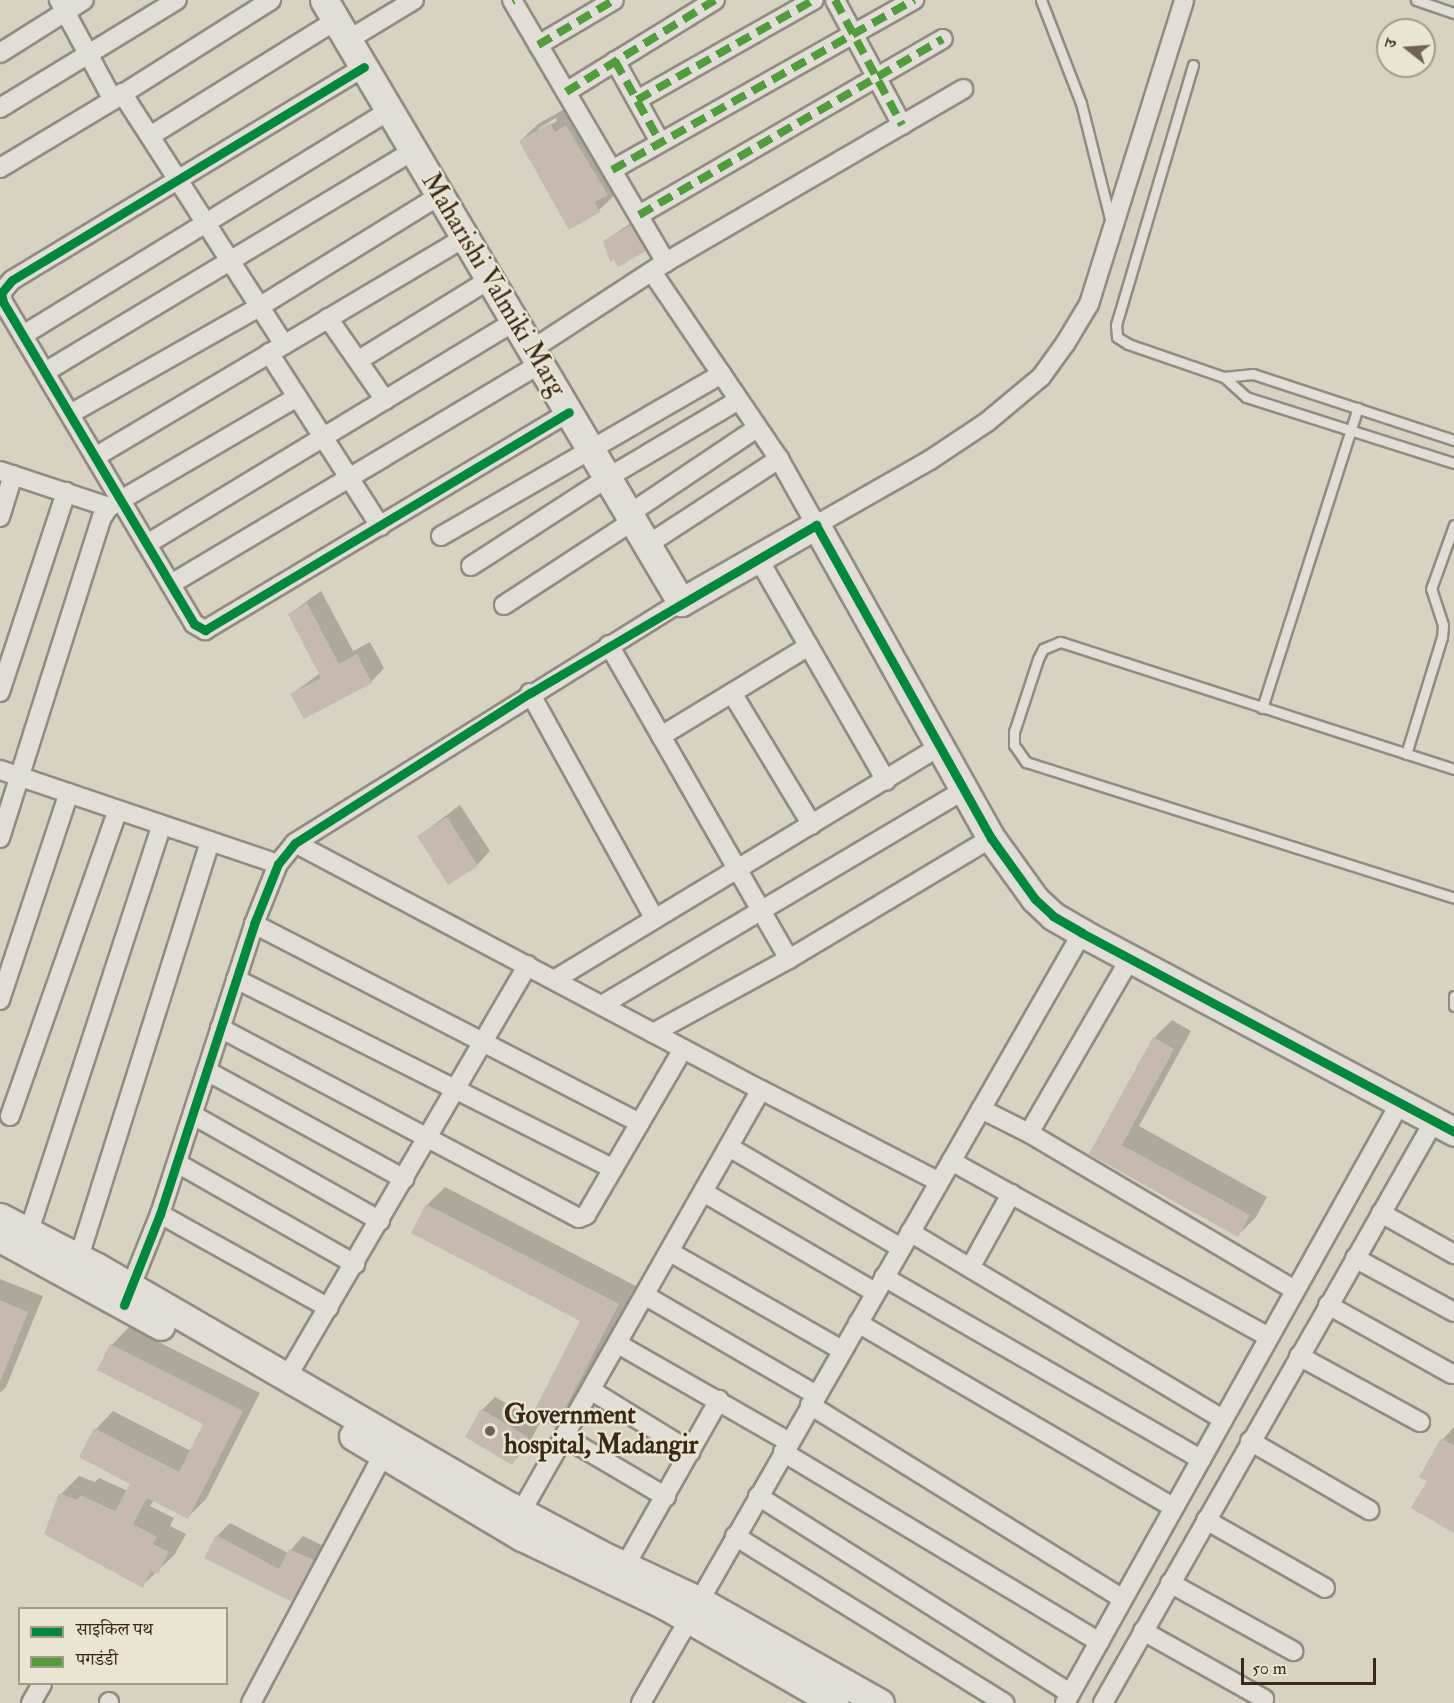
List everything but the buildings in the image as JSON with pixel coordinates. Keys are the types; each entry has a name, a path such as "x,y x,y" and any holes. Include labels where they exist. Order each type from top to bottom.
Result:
{"street":[{"path":"0,53 62,6 84,0"},
{"path":"0,108 89,56 177,0"},
{"path":"0,168 271,0"},
{"path":"150,136 342,18 414,0"},
{"path":"513,0 639,215 659,267 722,374 779,459 991,838 1035,898 1053,916 1082,933 1444,1126 1381,1213 1143,1631 1111,1700"},
{"path":"538,45 614,0"},
{"path":"637,100 814,0"},
{"path":"835,0 902,125"},
{"path":"612,170 914,0"},
{"path":"127,1295 160,1214 254,924 278,864 295,843 609,645 930,460 987,422 1041,377 1089,304 1184,0"},
{"path":"566,92 710,1"},
{"path":"62,6 89,56 117,96 150,136 259,307 297,397 380,526"},
{"name":"Maharishi Valmiki Marg","path":"342,18 364,67 515,321 538,352 569,412 596,445"},
{"name":"Maharishi Valmiki Marg","path":"342,18 538,352 614,474 634,514 654,541 687,598"},
{"path":"639,215 943,39"},
{"path":"615,62 660,142"},
{"path":"364,67 4,286 3,302 95,457 115,504 147,544 194,624 205,630 569,412"},
{"path":"171,584 349,478 538,352 659,267 963,89"},
{"path":"23,335 390,110"},
{"path":"45,372 414,150"},
{"path":"70,414 259,307 440,195"},
{"path":"95,457 465,237"},
{"path":"359,360 490,279"},
{"path":"328,318 385,400"},
{"path":"147,544 515,321"},
{"path":"441,536 722,374"},
{"path":"0,838 98,527 115,504 297,397"},
{"path":"471,566 614,474 739,400"},
{"path":"504,605 757,428"},
{"path":"654,541 779,459"},
{"path":"0,517 7,473 66,492 115,504"},
{"path":"0,692 66,492"},
{"path":"758,558 886,781"},
{"path":"609,645 789,959"},
{"path":"661,736 809,646"},
{"path":"530,693 655,919"},
{"path":"732,693 812,825"},
{"path":"554,980 886,781 940,746"},
{"path":"0,770 278,864"},
{"path":"602,1005 964,790"},
{"path":"0,1000 69,793"},
{"path":"10,1116 118,810"},
{"path":"29,1231 162,825"},
{"path":"653,1033 789,959 991,838"},
{"path":"79,1257 210,841"},
{"path":"295,843 939,1182"},
{"path":"254,924 640,1123"},
{"path":"641,1703 692,1609 1082,933"},
{"path":"1029,1133 1130,959"},
{"path":"287,1377 528,965"},
{"path":"236,979 613,1169"},
{"path":"220,1028 429,1136 579,1218 586,1215 683,1049"},
{"path":"207,1071 404,1179"},
{"path":"521,1512 566,1438 761,1090"},
{"path":"758,1496 1067,1698 1400,1103"},
{"path":"981,1108 1029,1133 1295,1290"},
{"path":"193,1114 380,1221"},
{"path":"729,1147 906,1240 970,1268 1223,1419"},
{"path":"951,1161 1269,1337"},
{"path":"177,1163 355,1264"},
{"path":"703,1192 1201,1459"},
{"path":"970,1268 1011,1194"},
{"path":"1381,1213 1454,1254"},
{"path":"160,1214 329,1308"},
{"path":"0,1217 79,1257 127,1295 388,1446 625,1566 834,1703"},
{"path":"0,1238 127,1295 287,1377 522,1537 692,1609 880,1703"},
{"path":"670,1252 842,1350"},
{"path":"1355,1258 1454,1312"},
{"path":"646,1296 1123,1599"},
{"path":"1328,1305 1452,1374"},
{"path":"858,1323 1173,1508"},
{"path":"618,1344 719,1400 786,1447 1099,1642"},
{"path":"1299,1356 1420,1422"},
{"path":"592,1391 691,1452"},
{"path":"625,1566 719,1400"},
{"path":"566,1438 666,1497"},
{"path":"1250,1441 1369,1510"},
{"path":"251,1703 388,1446"},
{"path":"1206,1520 1324,1588"},
{"path":"735,1536 1004,1703"},
{"path":"1170,1583 1293,1651"},
{"path":"1143,1631 1264,1699"},
{"path":"31,1703 41,1685"}],"lane":[{"path":"1041,0 1081,103 1113,230"},
{"path":"1416,0 1450,12 1450,0"},
{"path":"1193,65 1115,331 1128,344 1224,377 1246,397 1454,463"},
{"path":"1224,377 1253,374 1454,440"},
{"path":"1262,708 1358,408"},
{"path":"1406,754 1442,637 1443,625 1431,589 1454,525"},
{"path":"1454,769 1060,642 1043,649 1014,732 1014,746 1026,762 1454,898"},
{"path":"1454,996 1454,1006"}],"marked path":[{"path":"538,45 614,0"},
{"path":"566,92 715,0"},
{"path":"637,100 814,0"},
{"path":"835,0 902,125"},
{"path":"612,170 914,0"},
{"path":"639,215 943,39"},
{"path":"615,61 660,142"}],"cycle path":[{"path":"364,67 12,280 1,293 3,302 194,624 205,630 569,412"},
{"path":"124,1305 160,1214 254,924 278,864 295,843 530,693 816,525 991,838 1035,899 1053,916 1082,933 1454,1132"}],"place":[{"name":"Government hospital, Madangir","path":"490,1431"}]}
